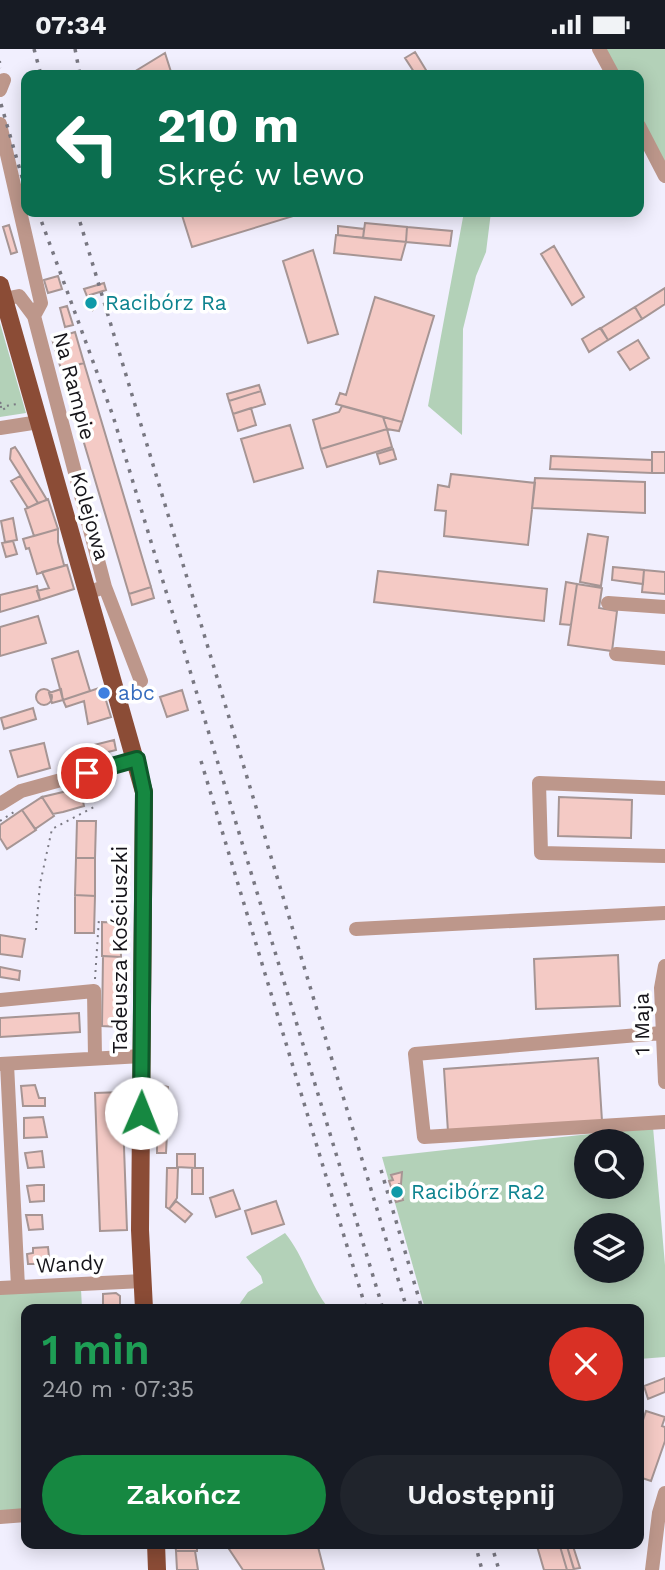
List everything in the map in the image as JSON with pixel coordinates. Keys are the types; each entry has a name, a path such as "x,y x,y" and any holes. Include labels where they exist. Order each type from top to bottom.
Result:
{"main road":[{"name":"Kolejowa","path":"2,292 38,422 97,590 137,759"},
{"name":"Tadeusza Kościuszki","path":"137,759 144,799 144,1304"},
{"path":"156,1549 157,1570"}],"street":[{"path":"599,49 610,70"},
{"path":"0,124 21,216"},
{"path":"644,136 665,176"},
{"path":"21,217 41,303 34,316"},
{"name":"Na Rampie","path":"2,292 19,296 34,316 97,590 141,681"},
{"path":"0,428 38,422"},
{"path":"608,603 665,607"},
{"path":"616,654 665,658"},
{"path":"0,804 21,791 137,759"},
{"path":"665,788 539,783 541,853 665,856"},
{"path":"356,929 665,913"},
{"name":"1 Maja","path":"665,966 661,988 665,1082"},
{"path":"0,1000 94,991 95,1058"},
{"path":"662,1033 415,1054 424,1137 665,1122"},
{"path":"18,1287 4,1064 142,1056"},
{"name":"Wandy","path":"0,1288 143,1282"},
{"path":"652,1570 665,1493"},
{"path":"0,1517 21,1515"}],"path":[{"path":"0,402 5,407 0,407"},
{"path":"36,930 40,884 52,829 96,806"},
{"path":"94,991 99,918"}],"green space":[{"path":"605,49 665,49 665,166 644,125 644,70 616,70"},
{"path":"463,217 490,217 486,252 476,276 463,329 462,435 428,406"},
{"path":"0,323 26,413 0,417"},
{"path":"653,1127 665,1265 665,1357 644,1359 644,1304 424,1304 382,1157 574,1136 574,1199 644,1199 644,1129 635,1129"},
{"path":"285,1233 326,1304 240,1304 248,1292 263,1283 261,1276 246,1257"},
{"path":"81,1289 82,1304 21,1304 21,1510 0,1512 0,1294"}],"building":[{"path":"415,52 426,70 413,70 405,58"},
{"path":"165,53 170,70 137,70"},
{"path":"183,217 290,217 192,247"},
{"path":"365,223 407,227 406,242 363,238"},
{"path":"9,225 17,252 11,254 3,227"},
{"path":"338,226 364,229 363,238 338,235"},
{"path":"407,227 452,231 450,246 406,242"},
{"path":"336,235 406,242 401,260 334,253"},
{"path":"554,246 584,297 572,305 541,254"},
{"path":"313,250 338,334 308,343 283,261"},
{"path":"58,276 62,289 48,293 44,280"},
{"name":"Racibórz Ra","path":"104,283 106,290 90,295 93,311 84,289"},
{"path":"665,288 665,304 642,319 635,307"},
{"path":"375,297 434,316 402,422 336,404 340,393 346,395"},
{"path":"67,306 73,325 65,327 60,308"},
{"path":"635,307 642,319 608,340 601,328"},
{"path":"600,328 608,340 589,352 582,339"},
{"path":"75,332 84,363 61,369 52,339"},
{"path":"638,340 649,358 630,370 618,352"},
{"path":"84,363 151,587 129,594 62,369"},
{"path":"259,385 261,391 229,401 227,394"},
{"path":"261,391 265,404 233,414 229,401"},
{"path":"342,406 383,417 387,429 321,449 313,420 339,412"},
{"path":"251,408 256,425 238,431 233,414"},
{"path":"383,417 402,422 399,431 387,429"},
{"path":"290,425 303,468 254,482 241,439"},
{"path":"387,429 392,447 327,467 321,449"},
{"path":"15,447 47,500 38,503 10,459 11,449"},
{"path":"393,449 396,459 380,464 377,454"},
{"path":"652,452 665,452 665,473 652,473"},
{"path":"551,456 652,460 652,473 550,469"},
{"path":"451,474 535,483 528,545 444,536 446,511 435,510 438,485 449,487"},
{"path":"20,476 38,503 28,508 11,481"},
{"path":"535,478 645,482 645,513 532,508"},
{"path":"48,499 58,529 34,536 25,509"},
{"path":"13,518 17,540 5,542 1,521"},
{"path":"58,529 58,542 64,565 67,565 37,574 29,548 26,549 23,539"},
{"path":"588,534 608,537 601,586 580,582"},
{"path":"13,541 17,554 6,557 2,543"},
{"path":"67,565 74,589 40,600 37,591 49,588 42,572"},
{"path":"613,567 644,570 643,584 612,580"},
{"path":"644,570 665,572 665,594 642,592"},
{"path":"378,571 547,589 544,621 374,602"},
{"path":"566,582 577,584 571,625 560,624"},
{"path":"577,584 602,588 599,608 617,611 612,651 568,645"},
{"path":"37,586 40,600 0,612 0,595"},
{"path":"151,587 154,598 132,605 129,594"},
{"path":"38,616 46,643 0,656 0,627"},
{"path":"78,651 90,691 63,700 52,659"},
{"path":"102,687 111,717 88,724 84,701 66,707 63,700"},
{"path":"44,689 50,691 50,703 44,705 38,703 36,697 38,691"},
{"path":"61,689 63,700 52,703 49,693"},
{"path":"182,690 188,710 167,717 160,697"},
{"path":"33,708 36,719 4,729 1,718"},
{"path":"114,740 116,750 80,759 78,749"},
{"path":"44,743 50,768 18,777 10,751"},
{"path":"80,788 84,806 63,812 53,814 42,797"},
{"path":"42,797 54,816 35,829 22,810"},
{"path":"559,797 632,800 631,838 558,836"},
{"path":"22,810 36,830 7,849 0,838 0,825"},
{"path":"77,821 96,821 95,858 76,858"},
{"path":"76,858 95,858 95,896 75,895"},
{"path":"75,895 95,896 94,933 75,933"},
{"path":"102,922 120,923 121,957 102,956"},
{"path":"0,935 25,939 22,957 0,954"},
{"path":"618,955 620,1006 536,1009 534,959"},
{"path":"103,956 121,957 120,1027 102,1026"},
{"path":"0,967 20,971 19,980 0,977"},
{"path":"79,1013 80,1032 0,1037 0,1018"},
{"path":"598,1058 602,1121 448,1132 444,1069"},
{"path":"35,1085 39,1098 45,1098 45,1106 23,1106 21,1086"},
{"path":"161,1085 168,1087 170,1134 167,1134 166,1153 157,1153 157,1093"},
{"path":"122,1092 127,1230 100,1231 95,1093"},
{"path":"43,1117 47,1137 24,1138 24,1118"},
{"path":"42,1151 44,1167 28,1168 25,1153"},
{"path":"177,1154 195,1154 195,1168 177,1167"},
{"path":"167,1168 178,1168 177,1198 169,1209 166,1207"},
{"path":"192,1168 203,1168 203,1194 192,1194"},
{"name":"Racibórz Ra2","path":"402,1172 399,1184 403,1200 396,1202 389,1181 393,1180 391,1175"},
{"path":"44,1185 44,1201 30,1202 27,1186"},
{"path":"233,1190 240,1209 216,1217 210,1198"},
{"path":"176,1201 192,1214 185,1222 169,1209"},
{"path":"276,1201 284,1224 252,1234 245,1211"},
{"path":"26,1215 42,1215 43,1229 29,1230"},
{"path":"48,1247 49,1257 45,1257 45,1264 28,1264 27,1254 33,1253 33,1248"},
{"path":"116,1293 120,1296 120,1304 103,1304 103,1294"},
{"path":"665,1378 665,1392 648,1399 644,1386"},
{"path":"646,1411 665,1417 662,1426 665,1427 665,1441 651,1481 644,1479"},
{"path":"176,1549 197,1549 197,1551"},
{"path":"229,1549 319,1549 324,1570 243,1570"},
{"path":"538,1549 561,1549 567,1570 544,1570"},
{"path":"561,1549 568,1549 574,1570 567,1570"},
{"path":"568,1549 574,1549 580,1568 574,1569"},
{"path":"176,1551 195,1551 198,1570 177,1570"}],"railway":[{"path":"34,49 40,70"},
{"path":"75,49 79,70"},
{"path":"1,104 21,174"},
{"path":"40,217 113,416 381,1304"},
{"path":"79,217 405,1304"},
{"path":"201,761 364,1304"},
{"path":"381,1170 421,1304"},
{"path":"477,1549 482,1570"},
{"path":"493,1549 499,1570"}],"place":[{"name":"Racibórz Ra","path":"91,303"},
{"name":"abc","path":"104,693"},
{"name":"Racibórz Ra2","path":"397,1192"}],"route":[{"path":"87,773 137,759 144,792 141,1113"}]}
